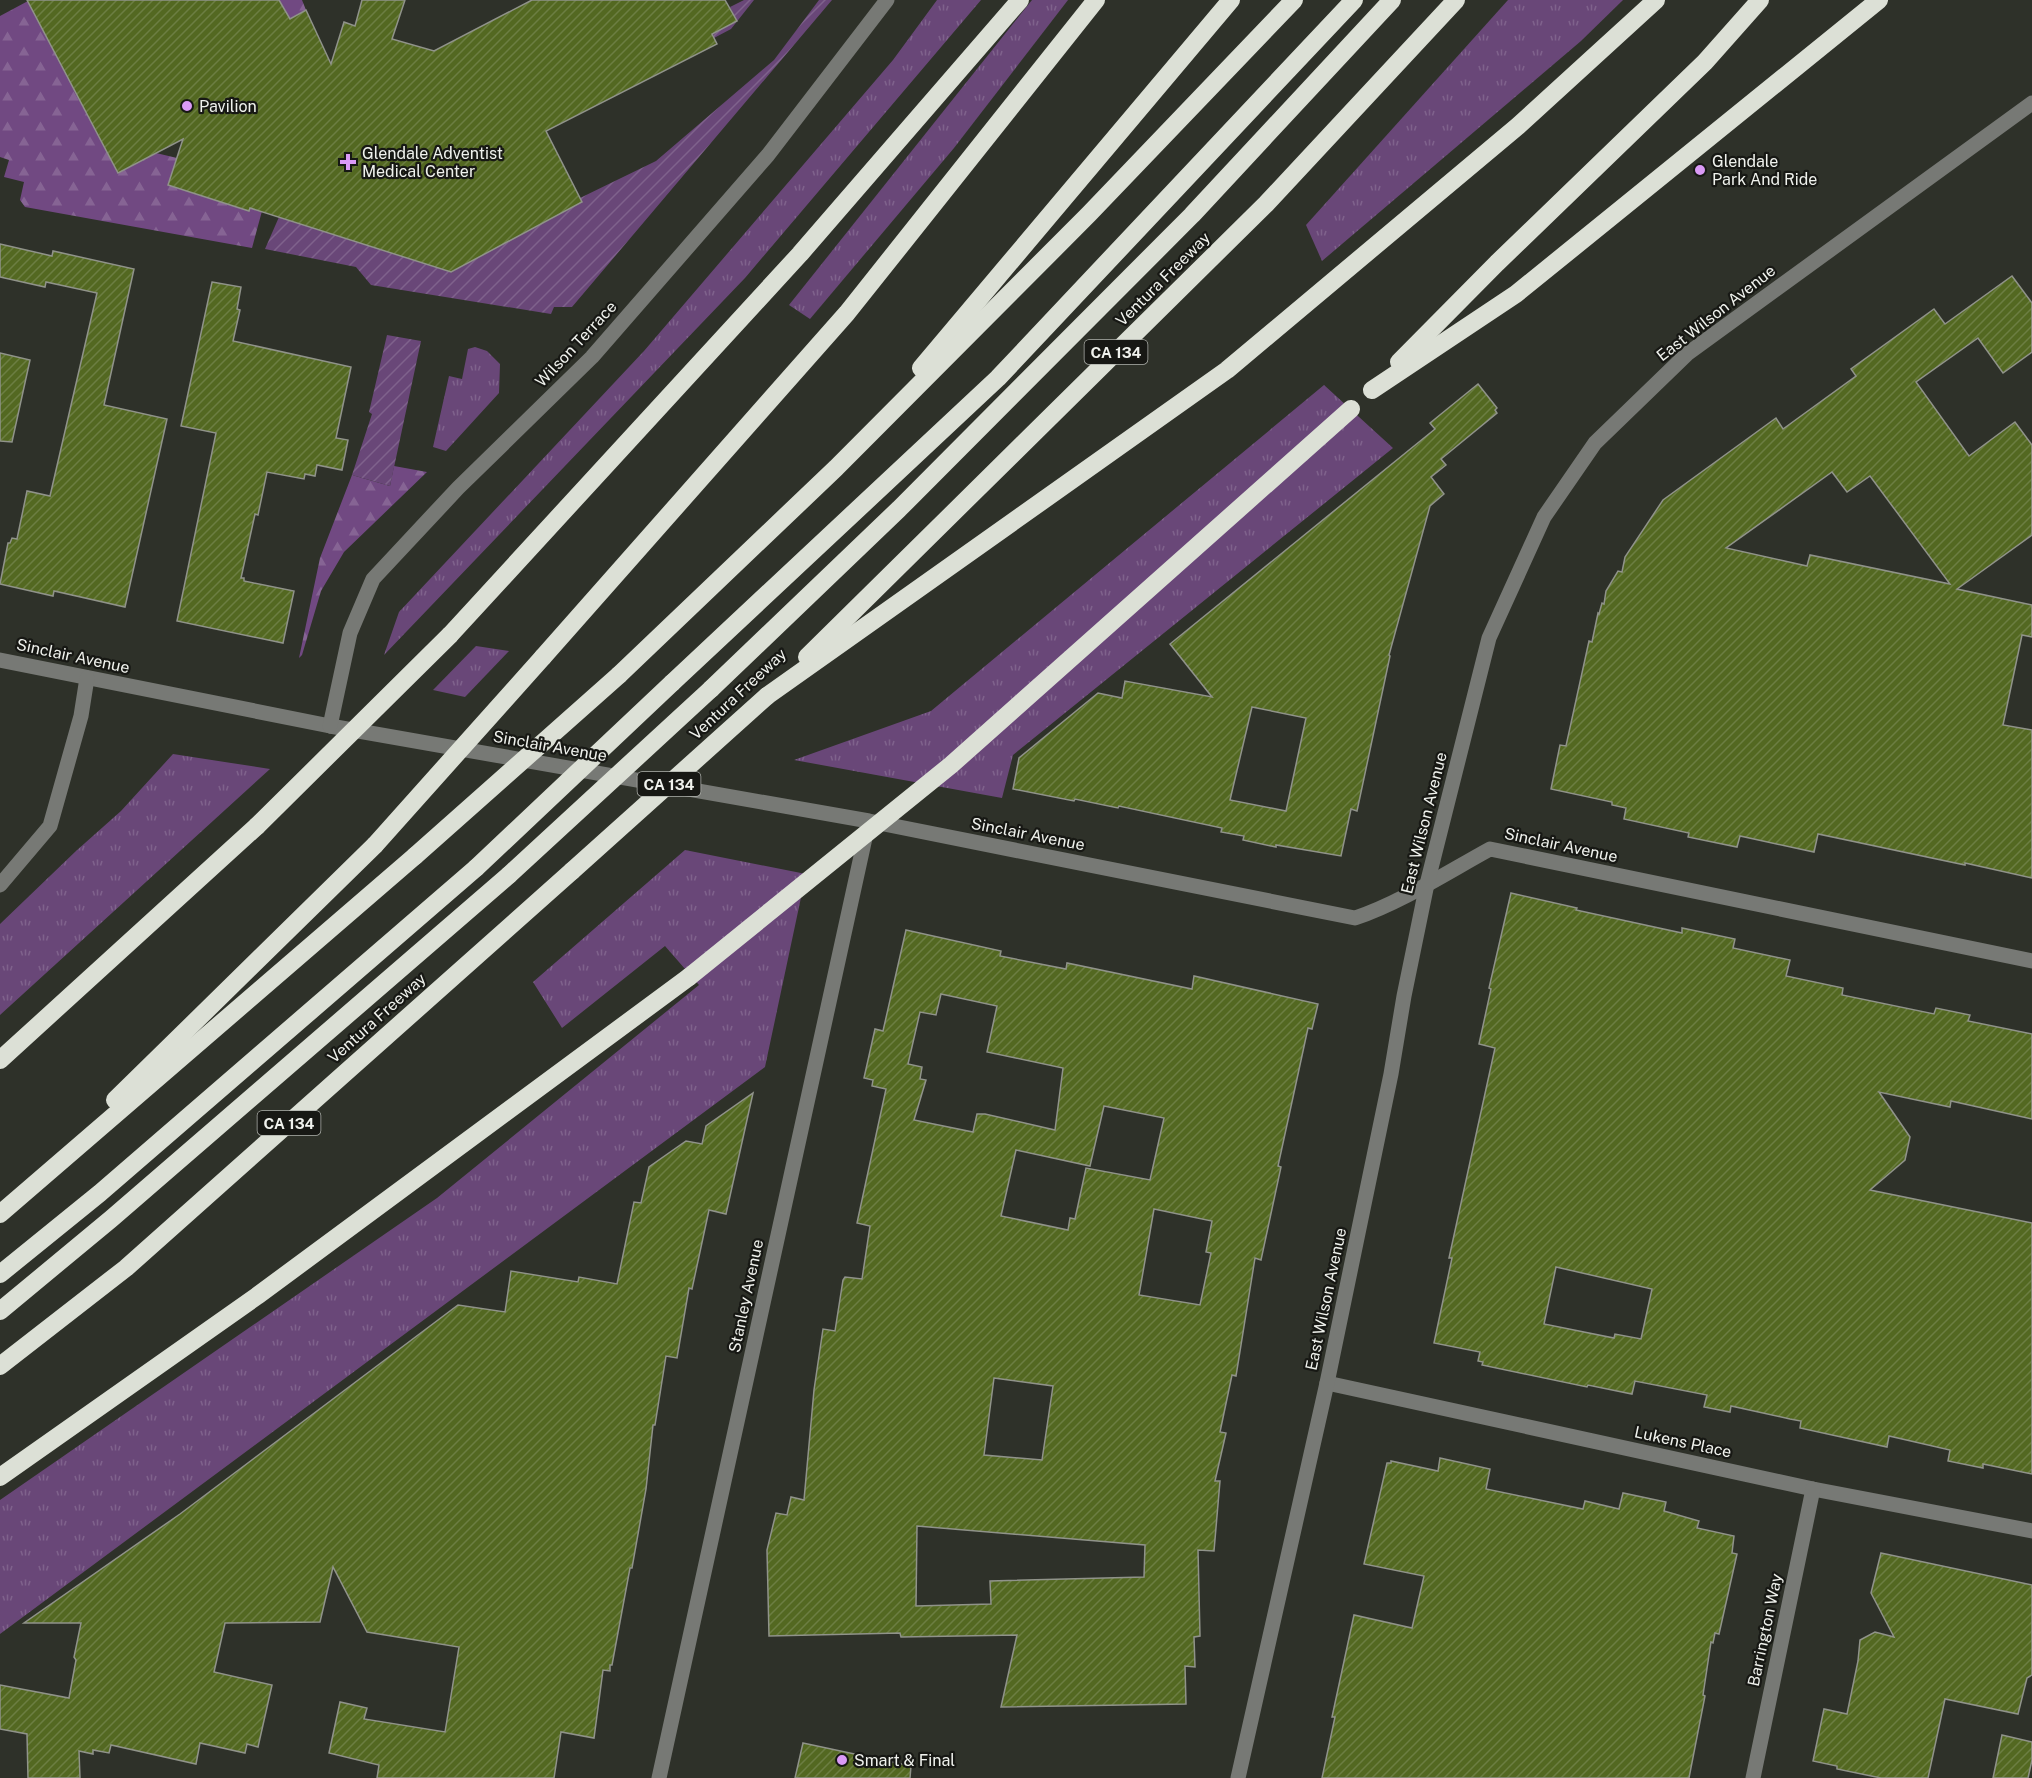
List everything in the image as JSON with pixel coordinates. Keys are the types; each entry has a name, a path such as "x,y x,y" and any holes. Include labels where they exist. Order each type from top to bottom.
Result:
{"highway":[{"path":"0,1060 258,826 450,635 800,254 1020,0"},
{"path":"0,1213 375,845 847,313 1096,0"},
{"path":"836,468 1232,0"},
{"path":"0,1213 415,855 619,675 836,468 1089,214 1294,0"},
{"path":"0,1274 100,1192 476,868 998,378 1354,0"},
{"path":"0,1311 111,1220 509,875 711,689 899,509 1192,215 1392,0"},
{"name":"Ventura Freeway","path":"0,1366 126,1268 767,696 1266,204 1456,0"},
{"path":"767,696 1227,370 1518,126 1656,0"},
{"path":"0,1476 257,1296 689,977 951,765 1372,390 1497,263 1705,62 1760,0"},
{"path":"1372,390 1516,294 1879,0"}],"street":[{"name":"Wilson Terrace","path":"330,726 350,633 373,579 458,488 592,357 768,155 887,0"},
{"name":"East Wilson Avenue","path":"1238,1778 1327,1383 1391,1074 1427,884 1489,638 1544,517 1595,443 1687,354 2032,103"},
{"name":"Sinclair Avenue","path":"0,660 330,726 869,821 1355,918 1427,884 1490,849 2032,961"},
{"path":"0,885 50,826 81,716 87,678"},
{"name":"Stanley Avenue","path":"659,1778 869,821"},
{"name":"Lukens Place","path":"1327,1383 1813,1488 2032,1531"},
{"name":"Barrington Way","path":"1753,1778 1813,1488"}],"green space":[{"path":"279,0 302,0 306,10 290,19"},
{"path":"744,0 754,0 731,29 714,38 713,34 736,20 730,7"},
{"path":"819,0 832,0 572,307 554,307 551,314 371,285 356,267 265,249 279,217 580,198 656,161 774,60"},
{"path":"937,0 981,0 745,278 384,655 399,612 644,351 893,60"},
{"path":"1032,0 1068,0 954,148 810,319 789,305"},
{"path":"1508,0 1623,0 1581,41 1322,261 1306,225"},
{"path":"28,1 118,173 156,153 177,158 168,185 249,211 262,170 262,211 252,248 25,207 20,200 24,182 4,177 9,160 0,157 0,16"},
{"path":"387,335 421,341 390,486 352,475 372,414 369,412"},
{"path":"475,347 487,351 500,364 499,393 446,451 433,447 449,376 462,379 468,349"},
{"path":"1324,385 1393,448 1013,755 1002,798 794,760 931,711"},
{"path":"394,466 427,472 344,552 321,591 302,655 299,658 320,558 352,475 390,486"},
{"path":"476,646 509,651 465,697 433,690"},
{"path":"173,754 270,769 0,1015 0,924 121,811"},
{"path":"685,850 806,874 765,1067 0,1634 0,1500 437,1198 699,985 665,946 562,1028 533,982"}],"building":[{"name":"Glendale Adventist Medical Center","path":"27,0 279,0 290,19 306,10 331,64 344,22 355,26 362,0 405,0 392,39 434,51 532,0 725,0 737,21 712,34 717,44 546,131 582,202 451,272 250,208 249,211 168,185 183,139 118,173"},
{"path":"0,244 52,256 53,251 134,269 104,405 167,419 125,607 54,591 53,596 0,584 8,543 12,538 17,539 27,491 50,496 97,293 46,282 45,287 0,277"},
{"path":"2012,276 2032,303 2032,352 2003,373 1978,338 1916,382 1969,456 2015,422 2032,445 2032,535 1957,589 2032,605 2032,637 2022,635 2003,725 2032,730 2032,878 1818,834 1814,852 1740,836 1737,847 1688,837 1689,833 1624,819 1626,808 1612,805 1612,802 1551,789 1560,745 1566,746 1589,641 1592,642 1598,613 1602,603 1604,604 1606,591 1618,571 1622,572 1625,557 1663,500 1776,418 1783,429 1856,376 1851,369 1934,309 1945,324","holes":["1832,472 1847,492 1870,476 1950,584 1810,555 1807,566 1726,548"]},
{"path":"212,282 241,287 237,309 240,310 233,341 351,367 336,438 348,440 342,470 317,465 315,476 305,474 304,479 267,472 258,515 255,514 241,578 244,578 244,581 294,591 283,643 177,621 216,433 181,426"},
{"path":"0,353 30,360 12,442 0,441"},
{"path":"1478,384 1497,408 1495,410 1497,413 1441,459 1446,465 1431,477 1444,494 1430,506 1389,655 1357,811 1351,809 1341,856 1243,840 1244,836 1221,832 1222,828 1119,806 1118,808 1075,799 1074,801 1013,789 1019,758 1098,693 1122,698 1125,681 1212,697 1170,644 1435,429 1430,423","holes":["1252,707 1306,718 1286,811 1230,800"]},
{"path":"1511,893 1682,933 1682,928 1735,939 1733,948 1790,960 1786,976 1843,988 1842,995 1934,1014 1936,1008 1970,1015 1968,1021 2032,1034 2032,1119 1951,1101 1950,1107 1879,1092 1910,1137 1905,1160 1870,1190 2032,1223 2032,1474 1983,1464 1983,1468 1948,1461 1950,1450 1889,1436 1887,1447 1800,1428 1801,1421 1731,1406 1730,1412 1704,1407 1707,1395 1635,1381 1632,1394 1482,1365 1483,1362 1478,1361 1480,1352 1434,1343 1452,1258 1449,1258 1495,1048 1479,1044 1491,989 1489,988","holes":["1556,1267 1652,1289 1641,1339 1615,1334 1614,1338 1544,1324"]},
{"path":"906,930 1001,951 1000,956 1066,969 1067,963 1192,989 1194,976 1318,1004 1312,1029 1308,1028 1278,1166 1281,1167 1261,1260 1255,1258 1236,1376 1232,1375 1220,1432 1226,1433 1215,1481 1220,1481 1214,1551 1198,1550 1200,1636 1194,1637 1195,1667 1185,1666 1186,1704 1001,1707 1017,1635 901,1637 900,1633 769,1636 767,1550 776,1513 787,1515 791,1497 804,1500 814,1390 823,1329 835,1331 845,1277 862,1279 870,1226 857,1223 886,1089 872,1086 873,1080 864,1078 875,1029 883,1031","holes":["941,994 997,1006 987,1052 1063,1068 1055,1130 985,1114 977,1114 973,1132 914,1120 926,1080 920,1079 922,1067 908,1064 920,1012 936,1015","1104,1106 1164,1118 1150,1180 1086,1168 1075,1219 1070,1218 1068,1230 1001,1216 1016,1150 1090,1166","1154,1209 1212,1221 1206,1252 1211,1253 1200,1305 1139,1295","994,1378 1053,1386 1042,1460 984,1455","917,1526 1145,1545 1144,1577 990,1581 991,1604 916,1606"]},
{"path":"753,1093 726,1214 709,1210 692,1289 689,1288 677,1358 666,1356 655,1425 653,1425 646,1489 632,1568 630,1568 612,1665 610,1665 610,1671 603,1670 594,1738 561,1732 554,1778 377,1778 379,1765 329,1753 340,1702 367,1708 364,1719 445,1732 459,1647 367,1632 333,1567 320,1622 225,1623 214,1672 272,1685 258,1747 247,1744 245,1753 200,1743 196,1764 111,1745 109,1753 93,1750 93,1754 79,1751 80,1778 28,1778 27,1734 0,1729 0,1685 69,1698 81,1623 24,1623 180,1514 458,1305 505,1312 511,1271 578,1282 579,1277 617,1284 634,1202 641,1203 649,1167 686,1141 702,1144 706,1126"},
{"path":"1440,1458 1490,1469 1486,1489 1583,1509 1585,1501 1619,1509 1623,1493 1666,1502 1664,1511 1699,1521 1697,1528 1734,1536 1732,1553 1737,1554 1719,1634 1715,1633 1713,1643 1711,1642 1703,1695 1705,1696 1689,1778 1322,1778 1335,1717 1332,1717 1354,1615 1412,1628 1424,1576 1364,1564 1387,1463 1391,1461 1438,1471"},
{"path":"1881,1553 2032,1585 2032,1675 2027,1678 2018,1714 1945,1699 1928,1778 1881,1778 1837,1769 1837,1766 1813,1761 1824,1709 1847,1714 1860,1640 1875,1632 1894,1637 1871,1593"},
{"path":"2002,1735 2032,1742 2032,1760 2028,1778 1993,1778"},
{"name":"Smart & Final","path":"803,1743 911,1766 910,1778 795,1778"}],"place":[{"name":"Pavilion","path":"187,106"},
{"name":"Glendale Adventist Medical Center","path":"348,162"},
{"name":"Glendale Park And Ride","path":"1700,170"},
{"name":"Smart & Final","path":"842,1760"}]}
